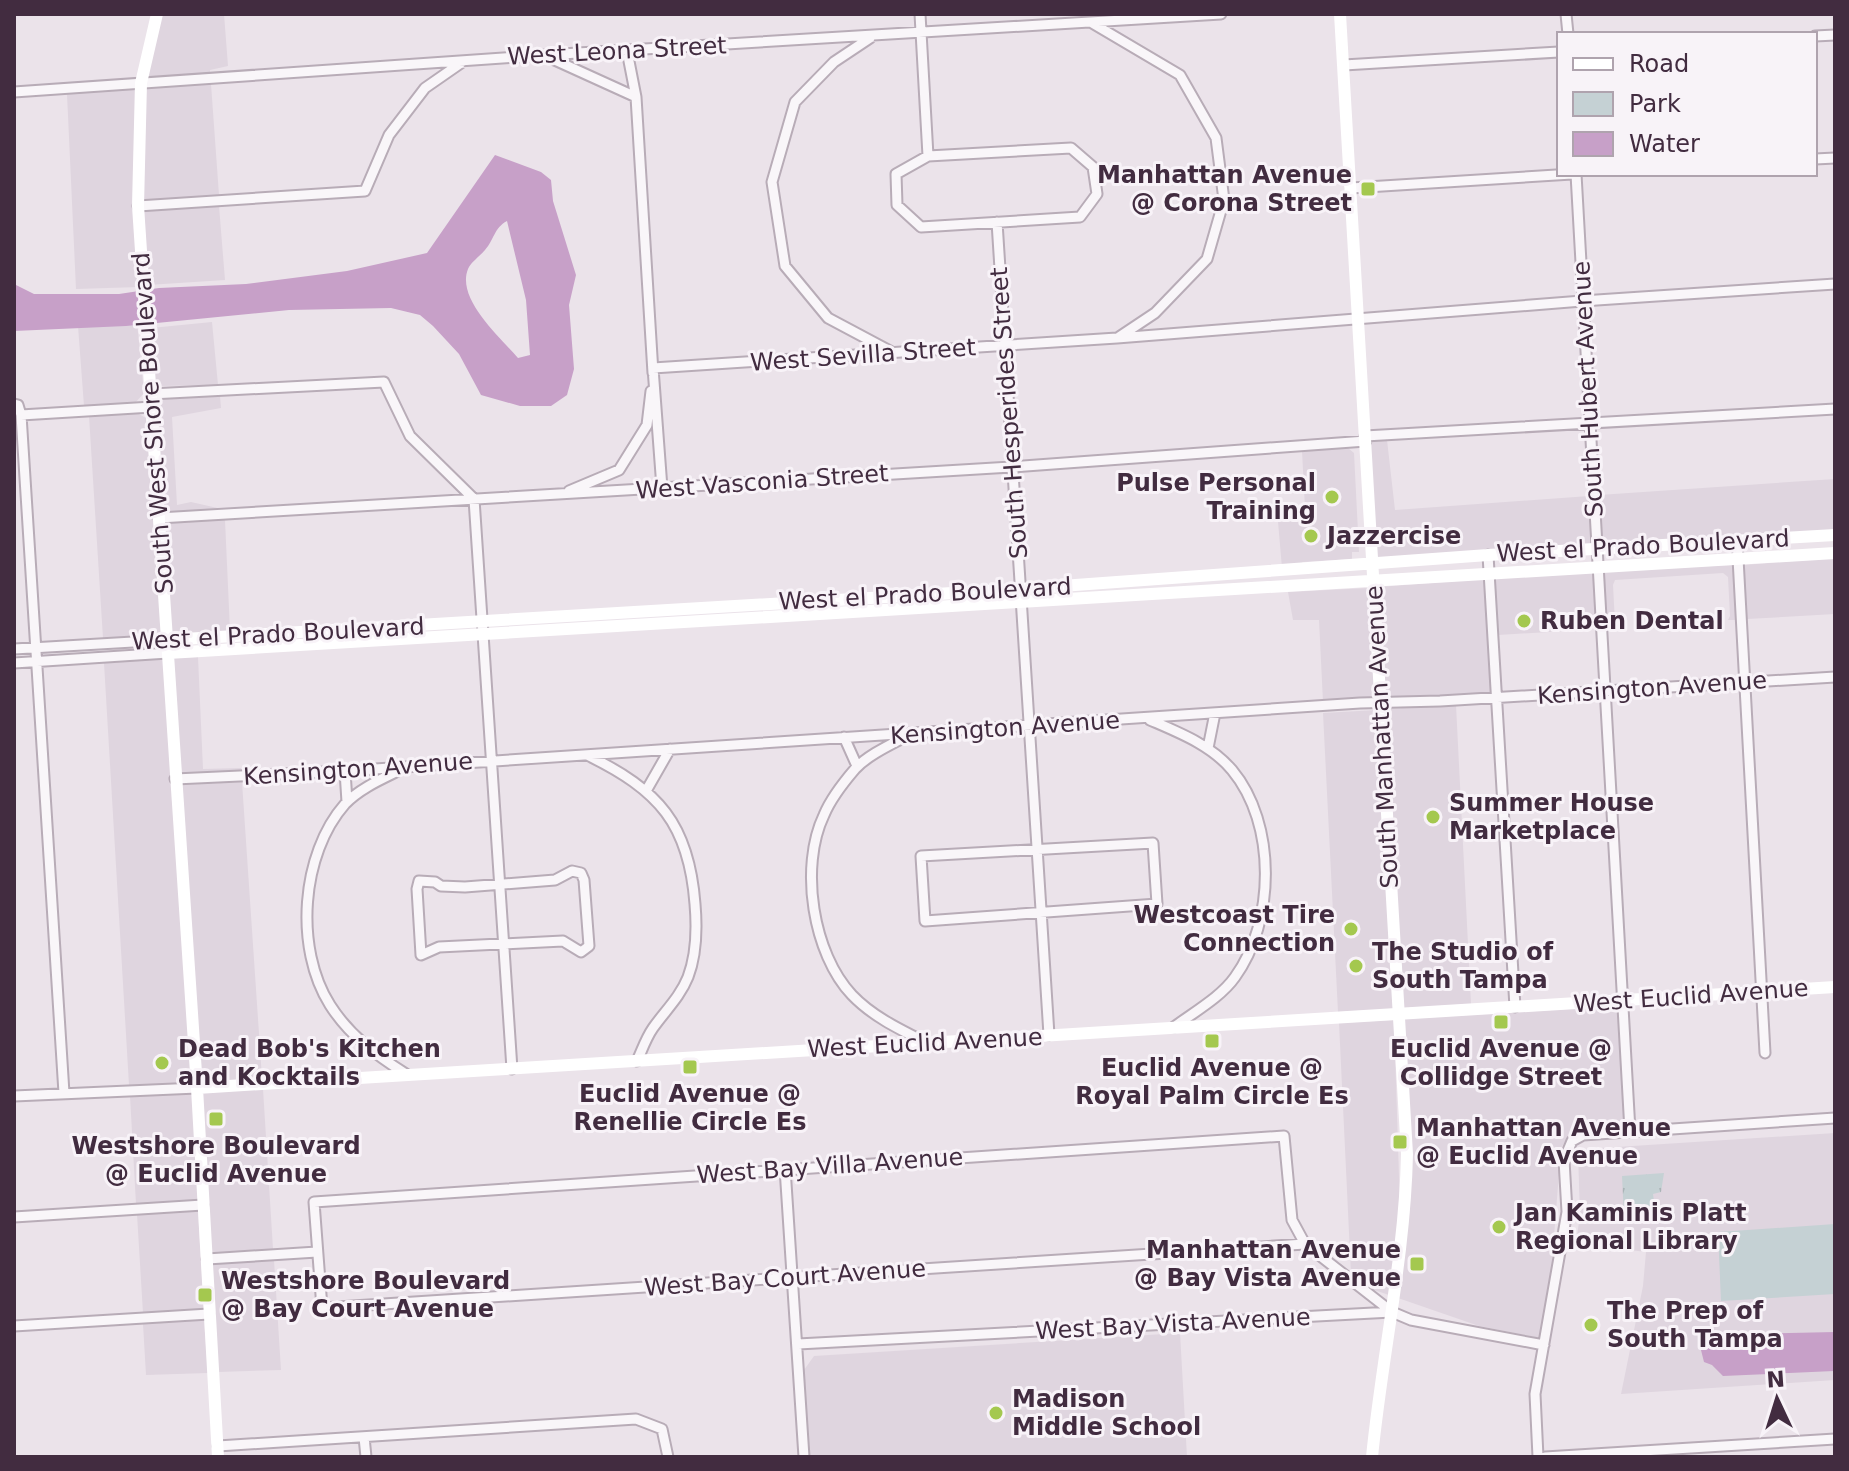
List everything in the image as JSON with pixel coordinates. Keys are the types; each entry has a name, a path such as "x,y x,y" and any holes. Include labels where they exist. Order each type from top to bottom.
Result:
{"street":[{"name":"South West Shore Boulevard","path":"157,14 141,83 138,206 218,1451"},
{"path":"920,14 928,156"},
{"name":"West Leona Street","path":"14,92 545,55 1221,14"},
{"name":"South Manhattan Avenue","path":"1340,14 1407,1130 1406,1204 1372,1457"},
{"path":"1092,23 1180,75 1216,138 1224,200 1207,259 1155,313 1117,338"},
{"path":"873,36 834,62 795,102 772,182 785,266 828,318 893,353"},
{"path":"627,51 636,97 662,488"},
{"path":"1344,65 1557,52"},
{"path":"545,55 636,97"},
{"path":"138,206 365,191 389,135 425,88 464,61"},
{"path":"1071,148 1093,167 1097,194 1080,217 921,227 897,205 896,174 928,156 1071,148"},
{"path":"1351,188 1557,175"},
{"name":"South Hubert Avenue","path":"1574,176 1630,1131"},
{"name":"South Hesperides Street","path":"997,222 1049,1035"},
{"name":"West Sevilla Street","path":"653,368 1117,338 1835,284"},
{"path":"561,495 619,470 647,425 653,368"},
{"path":"21,415 151,400 384,382 410,436 474,499 512,1069"},
{"path":"14,404 18,405 21,415 64,1093"},
{"name":"West Vasconia Street","path":"159,518 1011,467 1365,438 1835,409"},
{"name":"West el Prado Boulevard","path":"1021,595 1170,578 1488,555 1835,535"},
{"path":"1737,540 1765,1053"},
{"name":"West el Prado Boulevard","path":"484,628 669,609 1021,595 1170,593 1835,553"},
{"path":"1488,555 1515,1007"},
{"path":"1429,559 1431,578"},
{"path":"1315,568 1316,585"},
{"path":"1170,578 1170,593"},
{"name":"West el Prado Boulevard","path":"14,663 168,647 349,636 484,628 671,624 845,604"},
{"path":"669,609 671,624"},
{"name":"West el Prado Boulevard","path":"14,649 168,647"},
{"name":"Kensington Avenue","path":"175,779 345,771 1215,713 1835,677"},
{"path":"1208,748 1215,713"},
{"path":"1147,719 1208,748 1232,770 1257,814 1263,842 1263,911 1248,955 1234,979 1174,1027"},
{"path":"910,734 857,766 837,791 823,816 815,842 813,887 821,942 832,968 853,996 889,1024 925,1042"},
{"path":"844,737 857,766"},
{"path":"646,791 670,749"},
{"path":"584,754 615,769 646,791 675,823 692,871 696,917 689,976 652,1031 637,1061"},
{"path":"406,1074 355,1036 331,1006 319,983 308,920 309,886 315,855 326,830 347,802 409,765"},
{"path":"345,771 347,802"},
{"path":"1153,843 1157,904 925,921 921,856 1037,850 1153,843"},
{"path":"572,871 581,873 589,946 581,952 563,941 504,945 439,947 421,955 419,881 451,887 555,880 572,871"},
{"name":"West Euclid Avenue","path":"14,1096 197,1088 1835,987"},
{"path":"1538,1457 1535,1394 1567,1212 1564,1160 1572,1141 1583,1135 1835,1118"},
{"name":"West Bay Villa Avenue","path":"317,1252 314,1202 1284,1136 1292,1220 1305,1244"},
{"path":"785,1168 804,1457"},
{"path":"14,1217 203,1205"},
{"path":"1305,1244 1392,1312"},
{"name":"West Bay Court Avenue","path":"317,1252 322,1308 1305,1244"},
{"path":"207,1259 317,1252"},
{"name":"West Bay Vista Avenue","path":"798,1344 1392,1312 1411,1320 1544,1345"},
{"path":"14,1326 209,1314"},
{"path":"218,1451 364,1437 636,1419 662,1429 668,1457"},
{"path":"364,1437 366,1457"},
{"path":"1545,1457 1835,1439"}],"shaded area":[{"path":"162,14 224,14 228,66 210,70 210,73 148,77"},
{"path":"211,84 219,195 143,201 146,88"},
{"path":"136,89 139,287 76,289 67,94"},
{"path":"219,206 225,280 148,285 144,211"},
{"path":"137,322 144,393 135,403 84,406 78,326"},
{"path":"212,322 218,385 158,386 151,328"},
{"path":"220,396 221,408 172,417 177,505 191,502 222,509 163,512 156,405 165,399"},
{"path":"137,413 146,418 162,635 103,638 89,416"},
{"path":"1387,440 1395,510 1589,496 1592,544 1376,558 1370,441"},
{"path":"1348,448 1354,453 1359,552 1352,552 1352,559 1303,562 1296,567 1282,568 1277,510 1305,508 1302,451"},
{"path":"1835,479 1835,530 1602,543 1599,495"},
{"path":"225,520 230,631 171,634 164,523"},
{"path":"1835,558 1835,614 1747,619 1743,565"},
{"path":"1734,565 1737,620 1728,620 1728,577 1723,573 1615,580 1615,623 1618,627 1607,628 1603,571"},
{"path":"1594,571 1597,629 1498,635 1495,578"},
{"path":"1485,579 1492,693 1386,699 1378,587"},
{"path":"1368,588 1376,699 1323,702 1319,620 1293,620 1288,592"},
{"path":"198,657 203,769 241,768 241,771 180,774 173,658"},
{"path":"163,659 192,1083 129,1085 104,663"},
{"path":"1456,705 1471,1004 1403,1008 1386,709"},
{"path":"1377,710 1393,1009 1338,1012 1323,713"},
{"path":"242,782 262,1078 202,1082 180,785"},
{"path":"1618,1006 1625,1126 1578,1130 1568,1137 1561,1148 1551,1274 1540,1338 1479,1326 1398,1298 1410,1208 1403,1019"},
{"path":"1394,1020 1400,1208 1389,1295 1371,1289 1351,1274 1339,1023"},
{"path":"263,1089 273,1249 211,1253 202,1093"},
{"path":"193,1094 198,1200 136,1204 130,1096"},
{"path":"1835,1133 1835,1380 1621,1394 1643,1286 1646,1252 1576,1243 1580,1215 1578,1153 1586,1149"},
{"path":"198,1211 204,1309 143,1313 137,1214"},
{"path":"274,1260 281,1370 218,1372 212,1264"},
{"path":"204,1320 208,1373 146,1375 143,1324"},
{"name":"Madison Middle School","path":"1180,1333 1187,1457 810,1457 804,1370 814,1356"}],"green space":[{"path":"1664,1173 1661,1192 1653,1194 1659,1215 1624,1216 1622,1176"},
{"path":"1835,1224 1835,1294 1721,1301 1718,1232"}],"water":[{"path":"495,155 541,172 551,180 553,201 576,275 569,305 574,369 567,395 551,406 520,406 481,395 459,354 433,326 420,315 391,308 289,310 126,326 14,331 14,284 34,294 119,294 159,288 246,284 347,271 427,253","holes":["507,221 526,300 530,355 518,358 482,317 468,293 466,281 469,266"]},
{"path":"1835,1332 1834,1371 1723,1376 1704,1362 1700,1346 1721,1343 1744,1334"}],"place":[{"name":"Manhattan Avenue @ Corona Street","path":"1368,189"},
{"name":"Pulse Personal Training","path":"1332,497"},
{"name":"Jazzercise","path":"1311,536"},
{"name":"Ruben Dental","path":"1524,621"},
{"name":"Summer House Marketplace","path":"1433,817"},
{"name":"Westcoast Tire Connection","path":"1351,929"},
{"name":"The Studio of South Tampa","path":"1356,966"},
{"name":"Euclid Avenue @ Collidge Street","path":"1501,1022"},
{"name":"Euclid Avenue @ Royal Palm Circle Es","path":"1212,1041"},
{"name":"Dead Bob's Kitchen and Kocktails","path":"162,1063"},
{"name":"Euclid Avenue @ Renellie Circle Es","path":"690,1067"},
{"name":"Westshore Boulevard @ Euclid Avenue","path":"216,1119"},
{"name":"Manhattan Avenue @ Euclid Avenue","path":"1400,1142"},
{"name":"Jan Kaminis Platt Regional Library","path":"1499,1227"},
{"name":"Manhattan Avenue @ Bay Vista Avenue","path":"1417,1264"},
{"name":"Westshore Boulevard @ Bay Court Avenue","path":"205,1295"},
{"name":"The Prep of South Tampa","path":"1591,1325"},
{"name":"Madison Middle School","path":"996,1413"}]}
